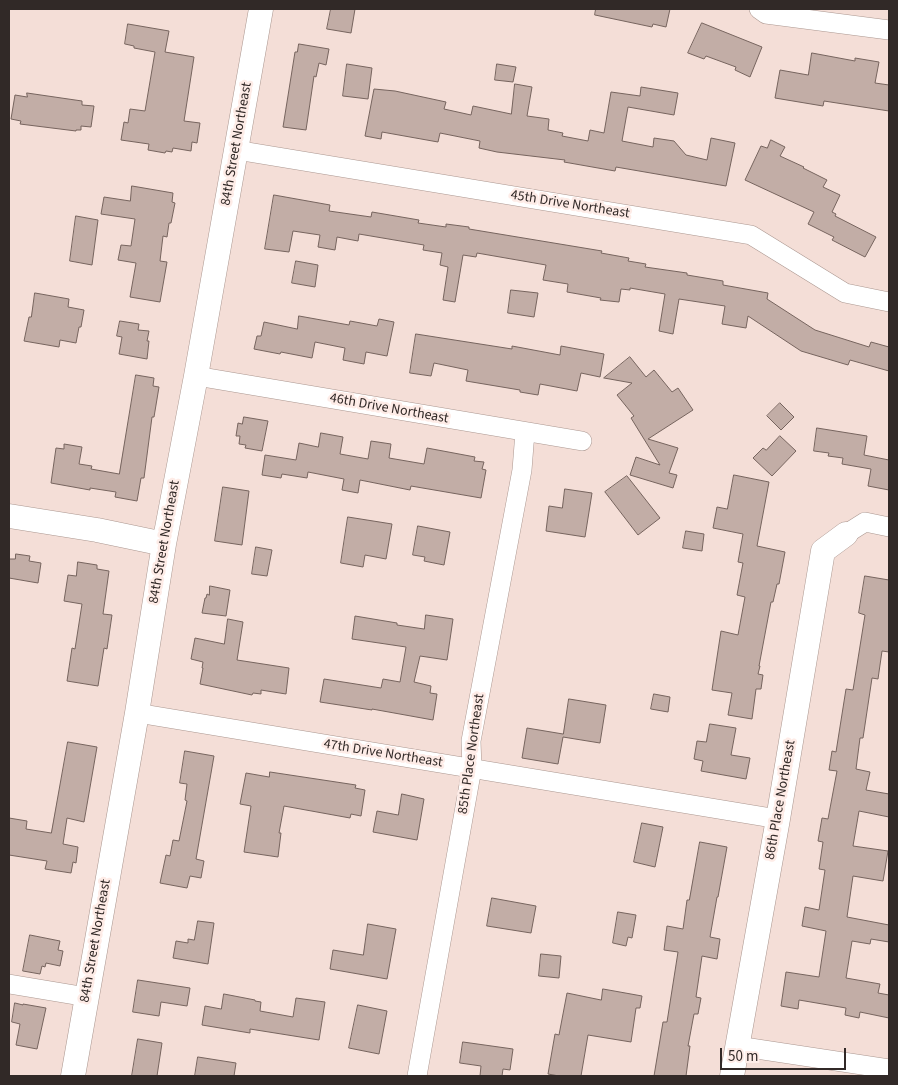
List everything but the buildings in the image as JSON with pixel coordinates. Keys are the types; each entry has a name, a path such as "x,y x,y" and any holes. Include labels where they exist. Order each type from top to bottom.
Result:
{"street":[{"name":"84th Street Northeast","path":"73,1076 137,713 164,544 196,376 261,9"},
{"path":"759,9 766,14 889,30"},
{"name":"45th Drive Northeast","path":"236,150 751,236 845,293 889,302"},
{"name":"46th Drive Northeast","path":"196,376 582,441"},
{"name":"85th Place Northeast","path":"417,1076 472,768 471,741 522,470 524,432"},
{"path":"9,516 97,530 164,544"},
{"path":"846,534 865,522 889,527"},
{"name":"86th Place Northeast","path":"732,1076 778,819 823,550 846,534"},
{"name":"47th Drive Northeast","path":"137,713 778,819"},
{"path":"9,984 87,997"},
{"path":"737,1046 889,1069"}]}
